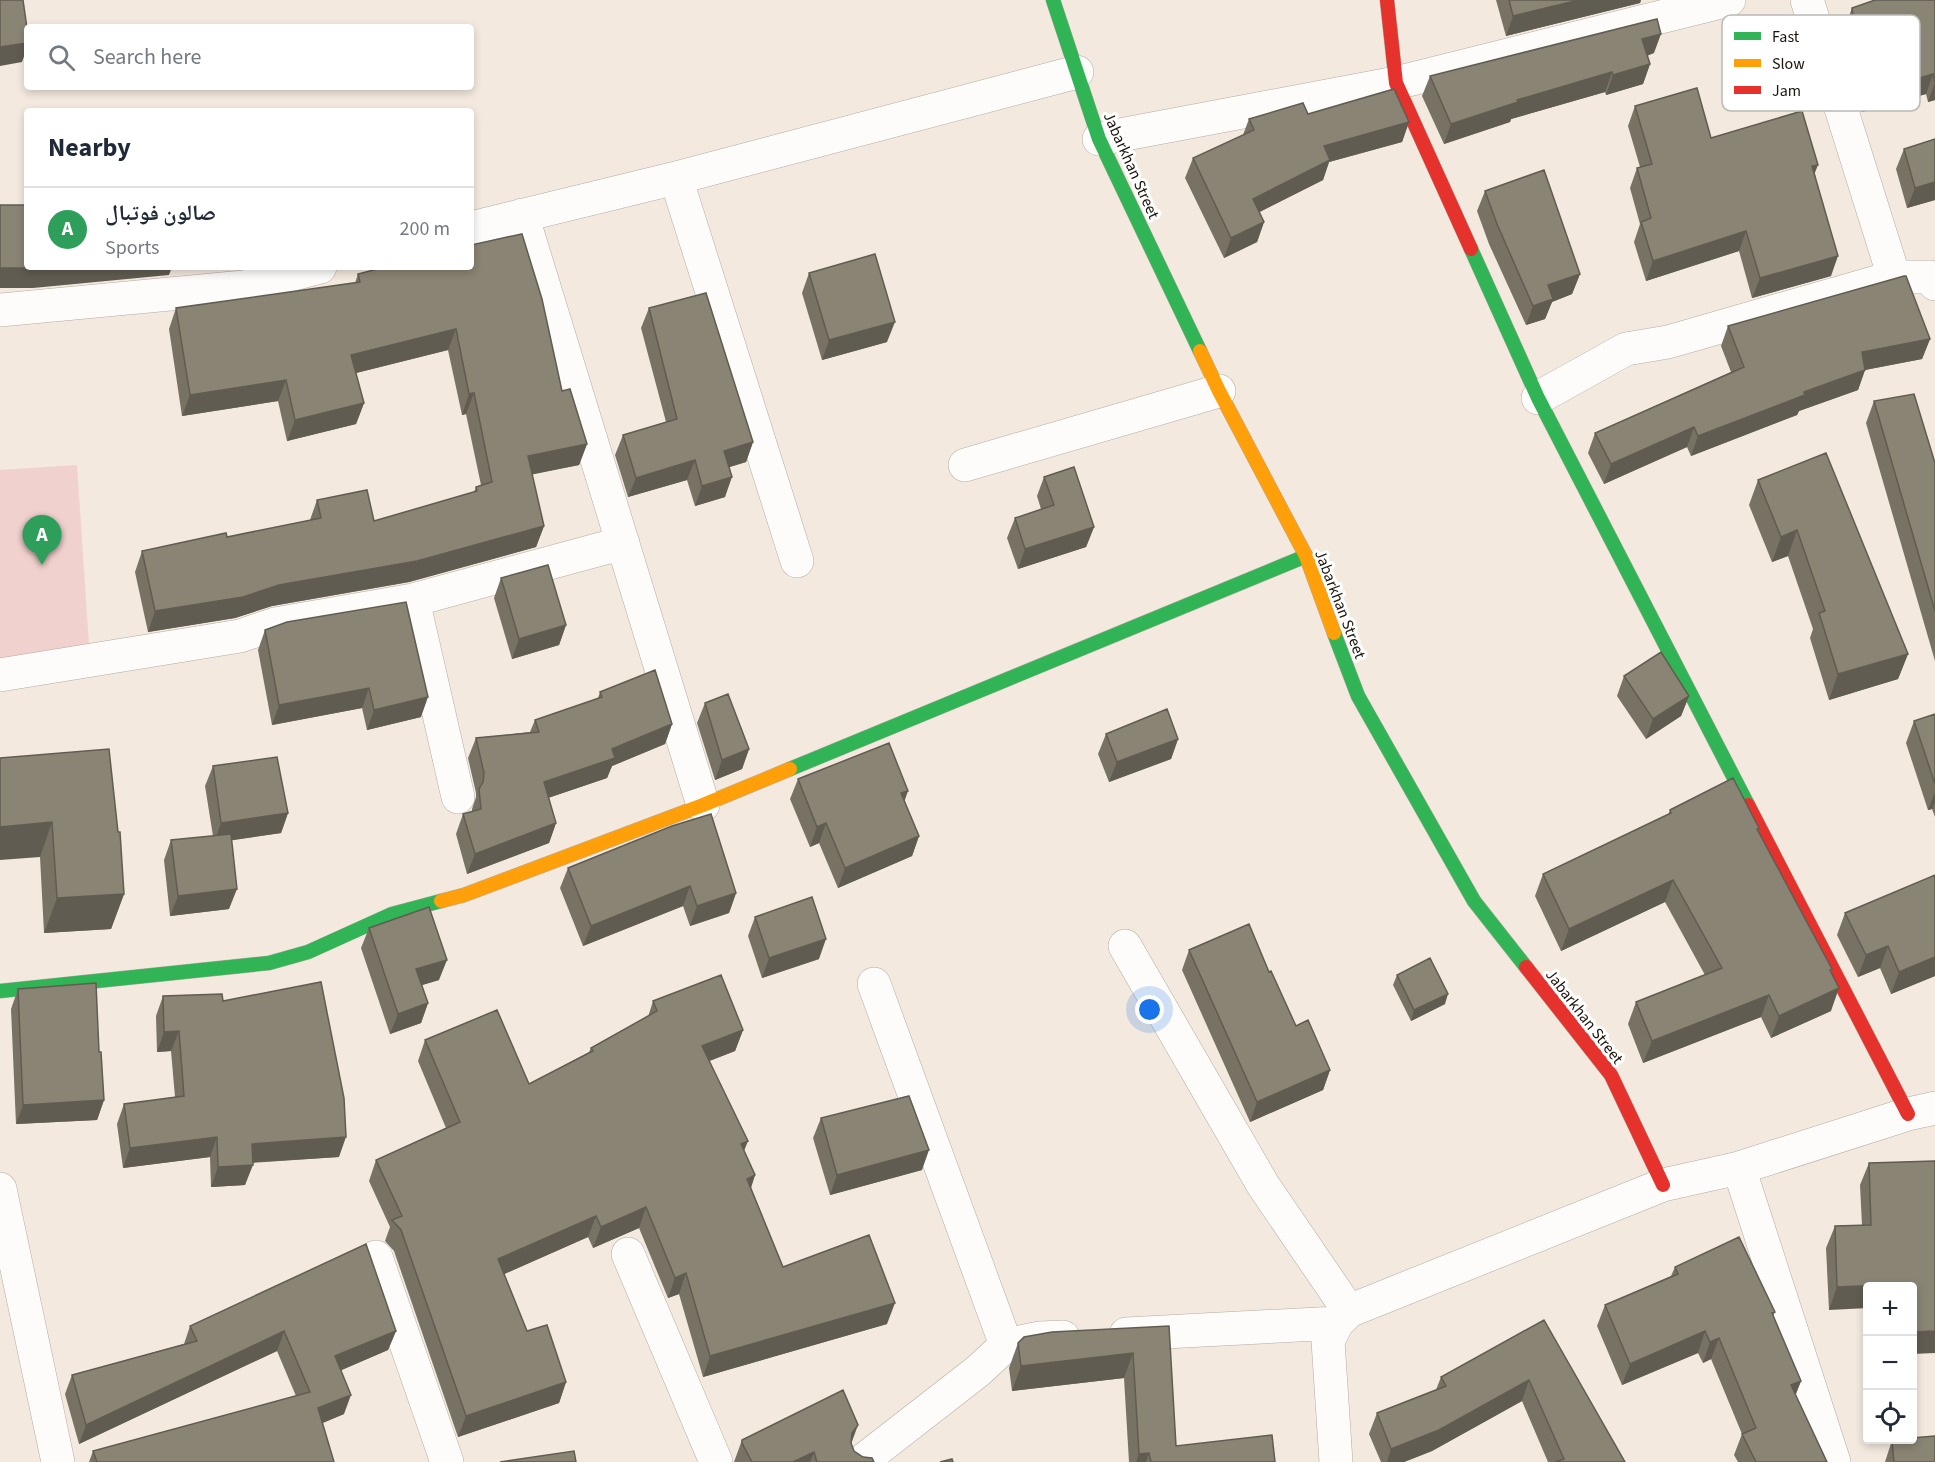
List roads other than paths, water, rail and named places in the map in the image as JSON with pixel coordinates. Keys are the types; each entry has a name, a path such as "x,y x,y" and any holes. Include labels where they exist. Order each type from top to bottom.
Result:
{"street":[{"name":"Jabarkhan Street","path":"1053,0 1099,139 1219,391 1306,556 1358,696 1474,902 1611,1075 1663,1185"},
{"path":"861,1462 978,1371 1006,1345 1040,1338 1343,1317 1663,1185 1739,1168 1922,1111 1538,398 1396,83 1387,0"},
{"path":"1099,139 1396,83 1729,0"},
{"path":"1807,0 1812,15"},
{"path":"474,227 676,178 1077,72"},
{"path":"1842,111 1894,278"},
{"path":"676,178 797,561"},
{"path":"522,215 703,805"},
{"path":"0,310 244,287 309,270"},
{"path":"1538,398 1626,349 1668,342 1894,278 1929,278 1935,284"},
{"path":"965,465 1219,391"},
{"path":"0,675 240,636 275,624 413,600 623,543"},
{"path":"0,991 269,963 308,952 392,914 464,895 703,805 1306,556"},
{"path":"413,600 458,797"},
{"path":"1125,946 1263,1185 1343,1317"},
{"path":"874,984 1006,1345"},
{"path":"1739,1168 1834,1462"},
{"path":"0,1189 58,1462"},
{"path":"628,1254 716,1462"},
{"path":"376,1257 447,1462"},
{"path":"1336,1462 1328,1341 1343,1317"}],"place":[{"name":"صالون فوتبال","path":"42,565"}]}
